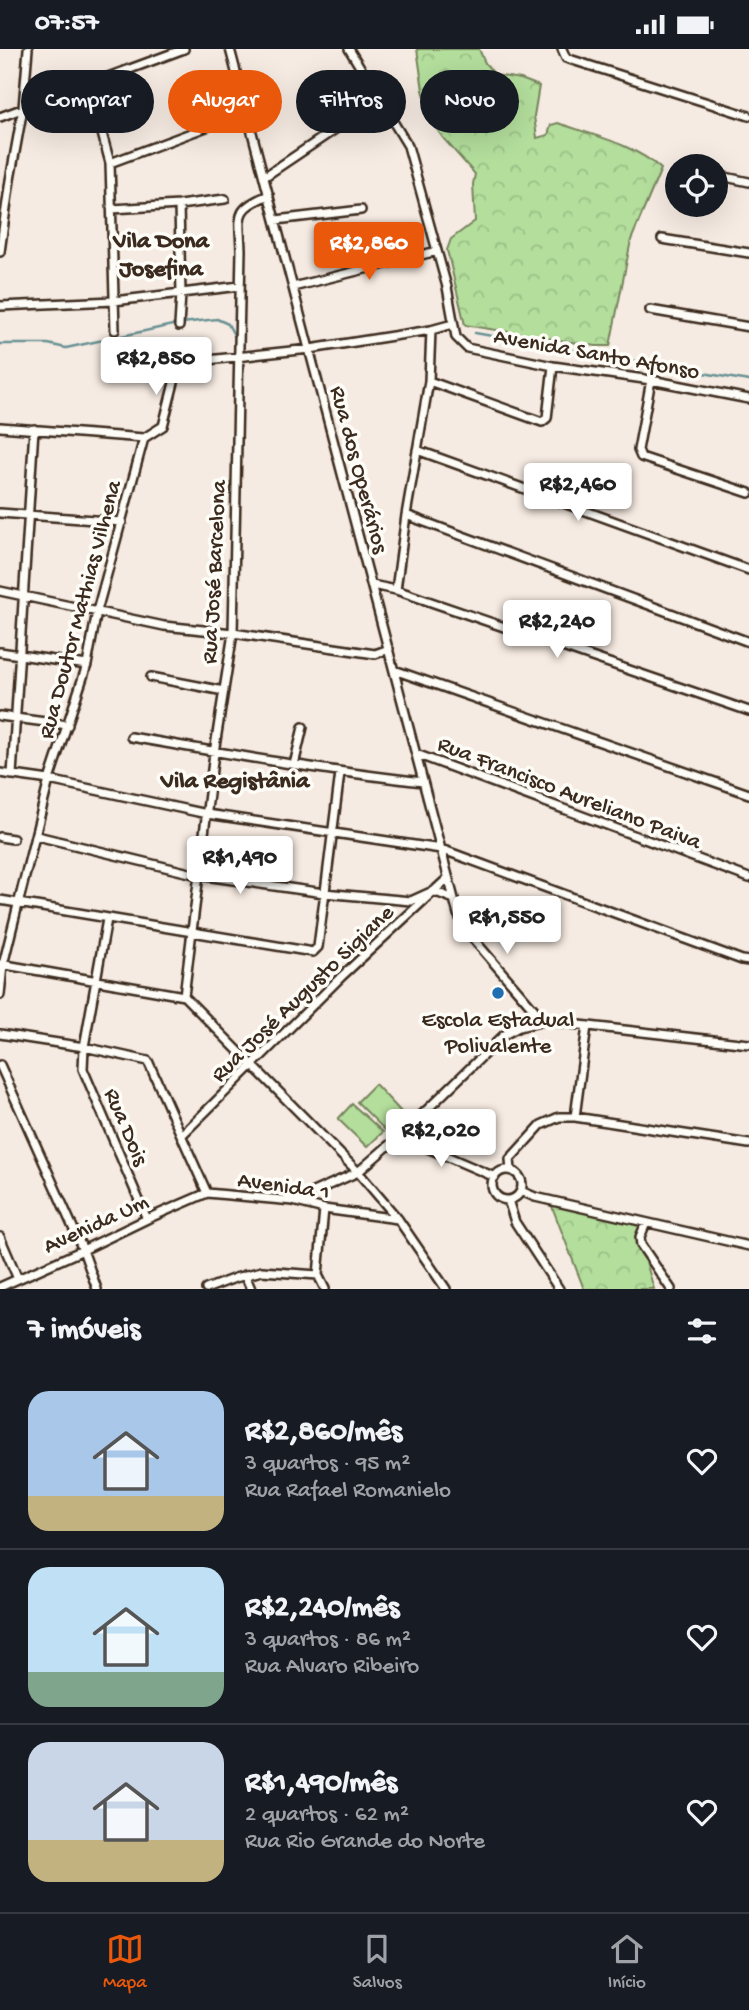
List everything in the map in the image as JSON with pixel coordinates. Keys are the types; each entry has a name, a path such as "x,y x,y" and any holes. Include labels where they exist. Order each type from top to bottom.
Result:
{"street":[{"path":"26,70 28,49"},
{"path":"129,70 184,49"},
{"name":"Rua dos Operários","path":"230,49 236,70"},
{"path":"349,49 362,70"},
{"path":"562,49 566,58 749,116"},
{"path":"0,117 21,109"},
{"path":"0,252 21,119"},
{"path":"102,133 110,163 115,330"},
{"path":"110,163 191,133"},
{"name":"Rua dos Operários","path":"252,133 458,914 470,934 544,1021"},
{"path":"264,177 329,133"},
{"path":"0,427 144,439 163,426 179,363 310,349 431,330 453,324 447,287 408,146 400,133"},
{"path":"728,178 749,182"},
{"name":"Rua José Barcelona","path":"184,996 198,876 233,633 240,215 249,203 269,195"},
{"path":"111,209 225,199"},
{"path":"179,205 179,326"},
{"path":"275,220 361,210"},
{"path":"662,239 749,253"},
{"path":"293,287 437,251"},
{"path":"0,306 114,301 240,286"},
{"path":"650,310 749,327"},
{"name":"Avenida Santo Afonso","path":"453,324 456,337 467,348 553,366 651,380 749,399"},
{"path":"396,590 429,381 431,330"},
{"path":"429,381 542,422 547,418 553,366"},
{"path":"651,380 638,450 641,457 749,493"},
{"path":"12,775 34,429"},
{"name":"Rua Doutor Mathias Vilhena","path":"0,995 2,965 49,780 87,665 97,611 144,439"},
{"path":"417,450 749,570"},
{"path":"0,513 122,522"},
{"path":"407,515 749,642"},
{"path":"372,585 396,590 749,711"},
{"path":"0,591 163,626 375,653 389,649"},
{"path":"0,652 87,665"},
{"path":"394,670 749,794"},
{"path":"151,677 224,691"},
{"path":"0,716 68,725"},
{"path":"294,765 303,727"},
{"path":"131,737 340,773 423,782"},
{"name":"Rua Francisco Aureliano Paiva","path":"416,754 749,878"},
{"path":"0,773 49,780 207,814 441,849 749,961"},
{"path":"0,900 313,952 318,947 340,773"},
{"path":"37,835 198,876 324,893 411,901 433,891 454,899"},
{"path":"0,837 13,839"},
{"name":"Rua José Augusto Sigiane","path":"182,1135 342,976 449,878"},
{"name":"Rua Dois","path":"107,919 84,1048 83,1069 146,1219"},
{"path":"2,965 184,996 358,1172 398,1219 446,1289"},
{"path":"293,1202 358,1172 404,1132 504,1035 519,1027 544,1021 749,1044"},
{"path":"575,1117 587,1025"},
{"path":"0,1034 148,1061 207,1193"},
{"path":"0,1065 83,1250 97,1289"},
{"path":"511,1170 510,1159 541,1125 559,1117 575,1117 749,1144"},
{"path":"404,1132 425,1147 495,1177"},
{"path":"511,1170 521,1178 521,1191 508,1200 500,1198 492,1185 495,1177 502,1171 511,1170"},
{"path":"521,1191 535,1197 749,1247"},
{"name":"Avenida Um","path":"0,1287 207,1193"},
{"name":"Avenida 1","path":"207,1193 293,1202 398,1219"},
{"path":"508,1200 515,1222 559,1289"},
{"path":"324,1209 318,1275 325,1289"},
{"path":"646,1223 640,1237 641,1245 671,1289"},
{"path":"0,1237 18,1279"},
{"path":"206,1289 262,1271 318,1275"},
{"path":"244,1275 251,1289"}],"green space":[{"path":"417,49 479,49 491,70 420,70"},
{"path":"519,79 539,86 534,116 537,138 548,135 551,125 558,123 626,147 661,169 631,240 610,346 465,325 447,250 451,239 475,221 475,174 439,133 519,133"},
{"path":"375,1084 403,1114 385,1130 357,1102"},
{"path":"352,1104 383,1132 367,1147 338,1119"},
{"path":"551,1204 642,1226 640,1241 654,1289 584,1289"}],"waterway":[{"path":"0,344 48,344 66,348 182,323 217,319 228,324 235,337"},
{"path":"475,333 749,381"}],"place":[{"name":"Escola Estadual Polivalente","path":"498,993"}],"district":[{"name":"Vila Dona Josefina","path":"161,253"},
{"name":"Vila Registânia","path":"235,779"}]}
